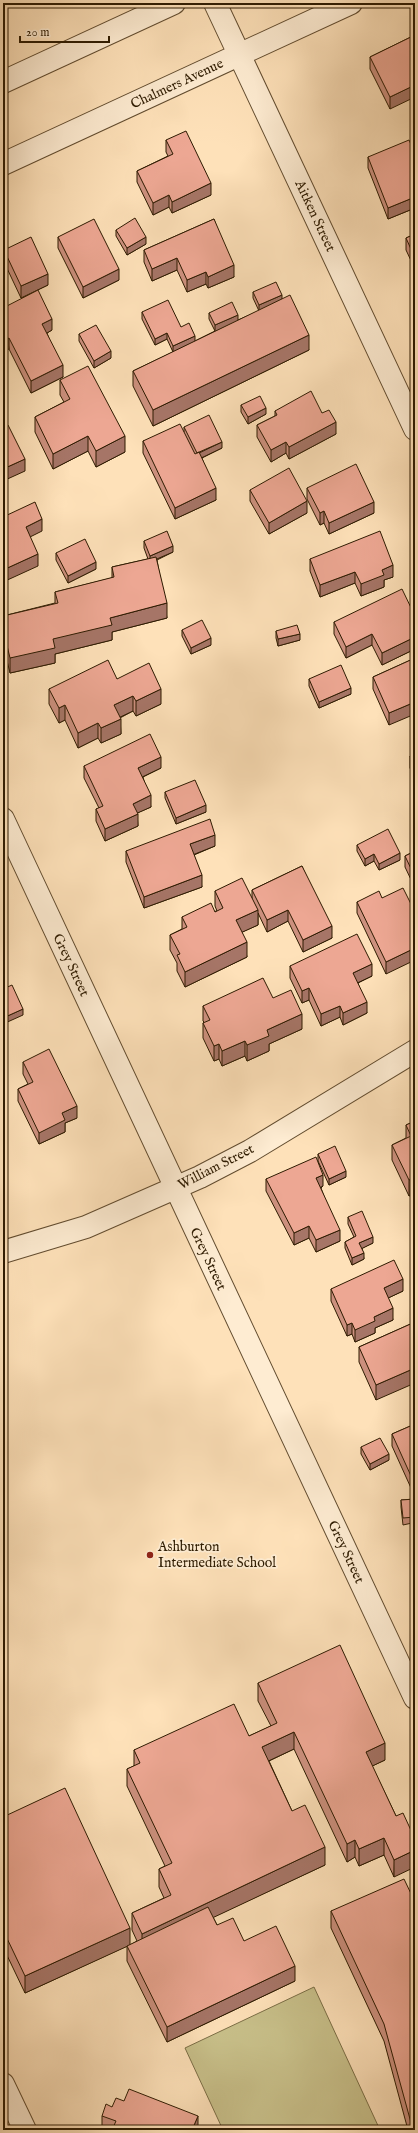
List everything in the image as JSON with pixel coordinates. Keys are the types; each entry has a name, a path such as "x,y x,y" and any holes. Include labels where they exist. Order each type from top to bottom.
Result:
{"street":[{"path":"3,82 174,3"},
{"name":"Aitken Street","path":"215,3 415,429"},
{"name":"Chalmers Avenue","path":"3,164 351,3"},
{"name":"Grey Street","path":"3,819 415,1698"},
{"name":"William Street","path":"3,1252 86,1227 200,1178 250,1151 415,1050"},
{"path":"3,2084 25,2130"}],"shaded area":[{"path":"314,1987 380,2130 223,2130 185,2048"}],"building":[{"path":"415,35 415,85 390,97 370,57"},
{"path":"186,131 211,183 172,202 169,195 153,203 137,171 173,154 166,140"},
{"path":"409,140 415,153 415,197 388,208 368,157"},
{"path":"135,218 146,237 127,248 116,230"},
{"path":"94,219 119,269 83,287 58,237"},
{"path":"214,219 234,265 208,277 206,272 187,280 177,258 152,269 144,250"},
{"path":"415,234 415,258 406,238"},
{"path":"31,237 48,274 21,286 4,250"},
{"path":"276,282 282,295 259,305 253,292"},
{"path":"38,290 52,319 42,324 63,365 31,381 9,338 3,341 3,308"},
{"path":"290,295 309,335 153,410 133,371"},
{"path":"168,300 181,327 189,323 195,336 173,346 167,333 155,339 142,312"},
{"path":"232,302 238,315 215,325 209,313"},
{"path":"96,325 111,351 94,361 79,334"},
{"path":"88,366 125,436 96,451 88,436 53,454 35,417 70,399 60,380"},
{"path":"311,391 322,413 329,410 336,422 289,447 286,442 271,450 257,425 277,415 275,411"},
{"path":"260,396 266,408 248,417 241,405"},
{"path":"209,415 222,442 197,453 184,427"},
{"path":"180,424 195,454 199,452 216,488 175,508 143,441"},
{"path":"8,425 25,459 3,469 3,427"},
{"path":"356,464 374,502 329,523 324,511 320,513 307,488"},
{"path":"289,468 307,501 269,523 250,490"},
{"path":"35,502 42,519 26,527 38,554 3,570 3,517"},
{"path":"167,531 173,546 150,556 144,541"},
{"path":"380,531 393,565 382,570 384,575 361,584 355,572 320,585 310,559"},
{"path":"85,539 96,562 68,576 56,553"},
{"path":"156,557 167,603 110,618 112,625 53,639 55,648 10,658 3,629 3,616 58,603 55,592 114,577 112,567"},
{"path":"402,589 415,616 415,625 413,626 415,630 415,637 382,653 372,634 346,647 334,622"},
{"path":"202,620 211,638 191,648 182,630"},
{"path":"297,625 300,634 278,639 276,631"},
{"path":"415,658 415,702 389,713 373,677"},
{"path":"108,660 117,679 149,663 161,689 136,701 133,696 114,705 121,719 101,728 98,723 78,733 65,705 59,708 49,689"},
{"path":"341,665 351,688 319,702 309,679"},
{"path":"150,734 161,757 138,768 151,795 133,804 138,814 105,829 96,809 103,806 84,766"},
{"path":"415,754 415,766 410,756"},
{"path":"195,780 206,805 176,818 165,792"},
{"path":"210,819 215,835 190,844 202,875 144,897 126,851"},
{"path":"388,829 400,853 379,864 374,854 365,859 357,845"},
{"path":"415,851 415,877 405,856"},
{"path":"302,866 332,926 303,940 288,910 267,920 252,890"},
{"path":"242,878 258,910 236,920 247,942 185,972 177,955 180,954 170,935 187,927 182,917 211,903 215,912 223,908 215,891"},
{"path":"403,888 415,912 415,948 386,962 357,902 379,891 382,898"},
{"path":"357,934 372,964 353,973 367,1002 343,1013 340,1006 321,1014 309,988 302,991 290,966"},
{"path":"263,978 273,998 291,990 302,1014 267,1030 269,1036 247,1045 245,1041 222,1051 219,1044 214,1046 203,1023 210,1020 203,1006"},
{"path":"12,985 23,1009 3,1018 3,989"},
{"path":"49,1049 77,1106 62,1113 65,1120 39,1133 18,1089 33,1082 23,1062"},
{"path":"415,1121 415,1177 409,1180 392,1145 411,1136 406,1125"},
{"path":"335,1146 346,1171 329,1179 318,1154"},
{"path":"316,1157 323,1175 316,1178 340,1230 316,1240 309,1226 294,1233 266,1179"},
{"path":"362,1211 373,1237 359,1243 364,1253 352,1258 345,1242 356,1236 348,1217"},
{"path":"394,1260 403,1279 384,1288 393,1308 374,1317 375,1321 355,1330 352,1323 347,1325 331,1289"},
{"path":"415,1322 415,1368 376,1385 359,1347"},
{"path":"415,1424 415,1474 411,1476 392,1434"},
{"path":"380,1438 389,1454 370,1464 361,1447"},
{"path":"415,1499 415,1517 403,1518 401,1500"},
{"path":"340,1645 385,1743 366,1752 396,1816 403,1813 415,1839 415,1850 394,1860 384,1838 359,1849 355,1840 347,1844 294,1732 262,1747 292,1811 305,1805 325,1847 142,1934 132,1913 171,1895 159,1869 172,1863 127,1769 140,1763 134,1750 234,1704 249,1736 277,1723 258,1683"},
{"path":"65,1788 130,1928 25,1976 3,1930 3,1817"},
{"path":"404,1879 415,1902 415,2130 413,2130 384,2024 331,1911"},
{"path":"208,1907 217,1925 233,1918 244,1941 276,1926 295,1966 167,2027 127,1946"},
{"path":"129,2089 198,2116 192,2130 112,2130 116,2121 102,2116 106,2104 112,2107 116,2098 124,2101"}],"place":[{"name":"Ashburton Intermediate School","path":"150,1555"}]}
